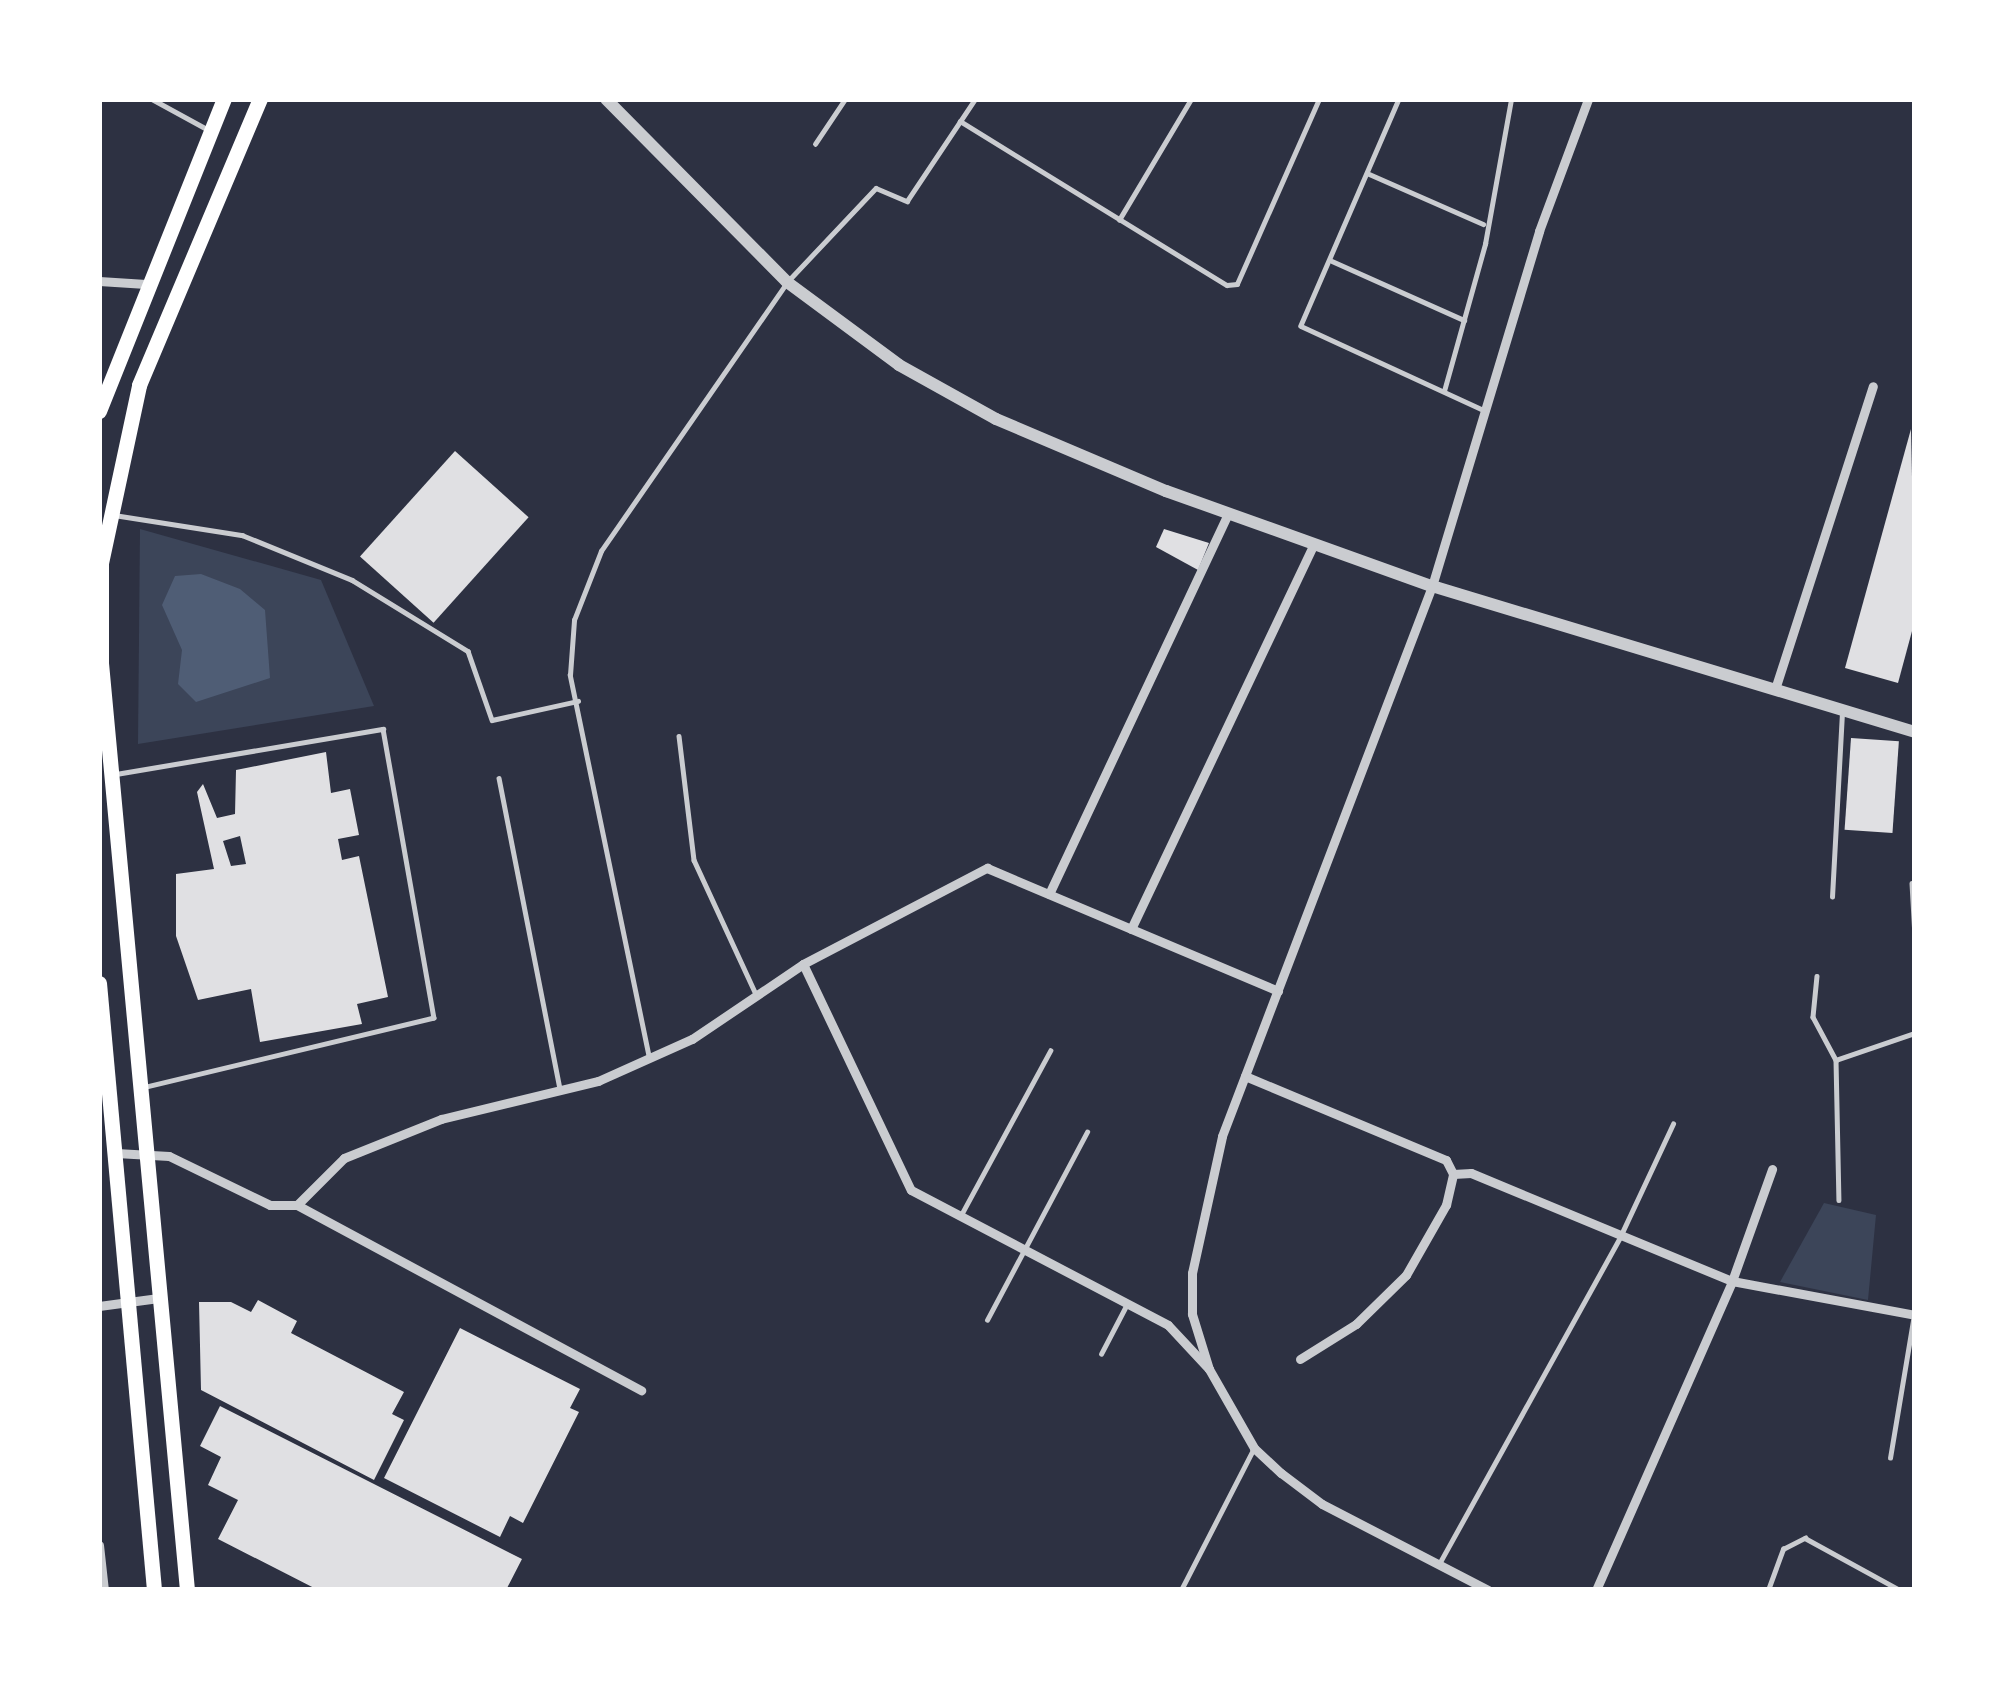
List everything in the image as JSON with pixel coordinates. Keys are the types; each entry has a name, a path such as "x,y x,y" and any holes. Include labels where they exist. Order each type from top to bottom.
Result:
{"main road":[{"path":"99,411 146,284 224,99"},
{"path":"187,1590 101,663 109,514 139,386 260,99"},
{"path":"99,983 154,1590"}],"street":[{"path":"606,99 788,282 899,365 995,419 1228,513 1432,586 1776,686 1915,732"},
{"path":"1488,1590 1322,1504 1254,1448 1209,1369 1192,1314 1192,1273 1210,1178 1432,586 1584,100"},
{"path":"99,281 146,284"},
{"path":"1776,686 1873,386"},
{"path":"1049,894 1228,513"},
{"path":"1131,929 1313,545"},
{"path":"297,1205 344,1158 441,1119 560,1090 649,1058 803,964 987,868 1278,992"},
{"path":"803,964 911,1190 1168,1325 1209,1369"},
{"path":"1245,1076 1446,1160 1453,1174 1446,1205 1406,1275 1357,1324 1300,1359"},
{"path":"116,1154 169,1156 270,1205 297,1205 641,1390"},
{"path":"1596,1590 1732,1281 1772,1169"},
{"path":"1453,1174 1471,1173 1732,1281 1915,1313"},
{"path":"99,1306 158,1298"},
{"path":"99,1545 104,1590"}],"lane":[{"path":"152,99 211,131"},
{"path":"815,144 845,99"},
{"path":"649,1058 570,676 574,620 601,551 788,282 876,188 907,201 975,99"},
{"path":"1119,220 1191,99"},
{"path":"960,122 1119,220 1237,284 1319,99"},
{"path":"1399,99 1301,326 1484,410"},
{"path":"1444,392 1511,99"},
{"path":"1367,173 1485,225"},
{"path":"1329,260 1464,320"},
{"path":"109,514 242,535 352,580 468,651 492,720 578,701"},
{"path":"1832,897 1842,711"},
{"path":"113,774 383,729 434,1018 142,1088"},
{"path":"679,736 694,860 757,995"},
{"path":"499,778 560,1090"},
{"path":"1912,883 1915,936"},
{"path":"1817,976 1813,1017 1836,1060 1839,1199"},
{"path":"1836,1060 1915,1033"},
{"path":"961,1216 1050,1051"},
{"path":"1439,1564 1621,1237 1673,1124"},
{"path":"987,1320 1087,1132"},
{"path":"1101,1354 1127,1304"},
{"path":"1890,1458 1915,1313"},
{"path":"1181,1590 1254,1448"},
{"path":"1768,1590 1783,1549 1804,1538 1900,1590"}],"shaded area":[{"path":"140,529 321,580 374,706 138,744"},
{"path":"201,574 240,589 265,610 270,678 196,702 178,684 182,650 162,605 175,576"},
{"path":"1824,1203 1876,1215 1868,1300 1780,1282"}],"building":[{"path":"1911,429 1915,620 1898,683 1845,668"},
{"path":"455,451 529,517 434,623 360,557"},
{"path":"1164,529 1209,543 1198,570 1156,547"},
{"path":"1851,738 1899,741 1892,833 1845,830"},
{"path":"326,752 331,793 350,789 359,835 338,839 342,860 359,856 388,997 357,1004 362,1024 260,1042 251,989 198,1000 176,936 176,874 214,869 197,792 203,784 217,818 235,814 236,770","holes":["240,836 246,864 231,866 223,841"]},
{"path":"258,1300 297,1321 291,1333 404,1392 392,1414 404,1420 374,1480 201,1390 199,1302 231,1302 251,1312"},
{"path":"460,1328 580,1389 570,1408 579,1412 523,1523 510,1516 500,1537 384,1478"},
{"path":"220,1406 522,1559 506,1590 318,1590 218,1539 238,1500 208,1485 221,1457 200,1446"}]}
